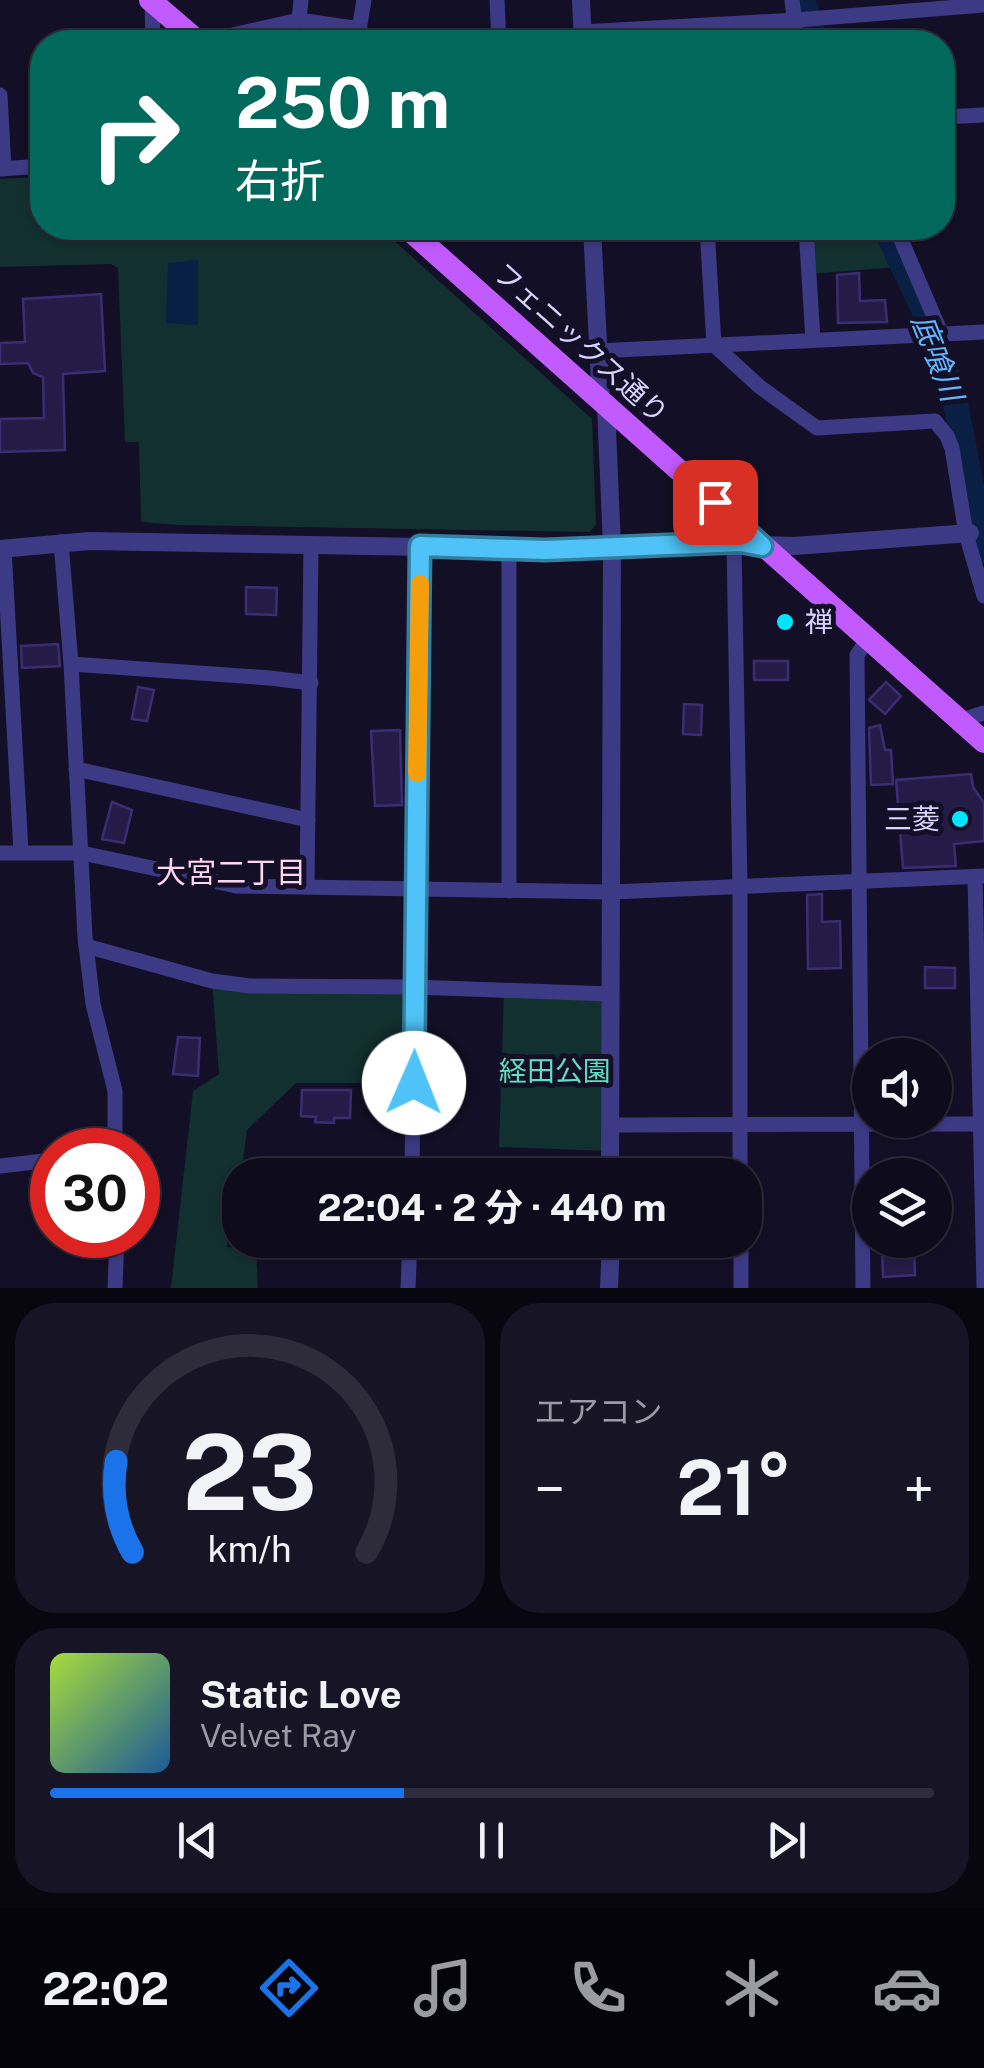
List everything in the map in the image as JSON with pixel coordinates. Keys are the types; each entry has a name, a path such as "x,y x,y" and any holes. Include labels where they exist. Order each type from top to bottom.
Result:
{"main road":[{"path":"152,1 186,30"},
{"name":"フェニックス通り","path":"420,240 984,742"}],"street":[{"path":"298,20 301,0"},
{"path":"359,30 364,0"},
{"path":"497,0 499,30"},
{"path":"581,0 583,30"},
{"path":"792,0 804,19 801,30"},
{"path":"152,1 153,30"},
{"path":"669,30 984,5"},
{"path":"253,30 298,20 336,30"},
{"path":"0,95 2,169 30,167"},
{"path":"955,117 984,115"},
{"path":"593,240 612,547 610,1158"},
{"path":"708,240 714,345 760,387 818,428 936,421 952,448 984,596"},
{"path":"807,240 813,340"},
{"path":"901,240 941,334"},
{"path":"598,351 984,332"},
{"path":"21,852 2,549 62,542 132,541 509,548 734,543 794,546 968,534"},
{"path":"62,542 86,946 94,1004 115,1091 115,1128"},
{"path":"734,543 740,1158"},
{"path":"308,887 311,544"},
{"path":"412,1158 420,546"},
{"path":"509,548 509,890"},
{"path":"861,1038 857,655 868,639"},
{"path":"71,664 311,684"},
{"path":"959,721 984,713"},
{"path":"76,769 308,820"},
{"path":"0,853 82,852 236,886 611,892 980,876 984,1286"},
{"path":"86,946 212,981 250,986 610,994"},
{"path":"610,1125 852,1124"},
{"path":"952,1124 982,1124"},
{"path":"862,1138 863,1288"},
{"path":"0,1166 30,1163"},
{"path":"114,1288 116,1258"},
{"path":"408,1288 409,1258"},
{"path":"610,1288 611,1258"},
{"path":"741,1258 741,1288"}],"green space":[{"path":"30,178 30,240 393,240 592,419 596,524 590,532 141,522 139,442 125,442 118,268 111,264 0,267 0,179"},
{"path":"807,240 888,240 898,267 809,274"},
{"path":"212,981 414,989 414,1083 296,1083 247,1130 243,1158 222,1158 222,1258 256,1258 258,1288 171,1288 193,1091 219,1074"},
{"name":"経田公園","path":"504,990 610,994 610,1151 499,1147"}],"water":[{"path":"198,260 198,325 166,323 168,263"}],"building":[{"path":"859,273 860,301 885,300 887,322 838,323 837,275"},
{"path":"101,294 105,371 63,374 65,450 0,452 0,419 44,418 43,377 33,373 28,363 0,364 0,343 25,342 23,299"},
{"path":"246,587 277,588 276,615 246,614"},
{"path":"58,644 60,666 22,668 21,646"},
{"path":"754,661 788,661 788,680 754,680"},
{"path":"886,682 901,696 885,714 869,700"},
{"path":"138,687 154,690 147,721 132,719"},
{"path":"684,704 702,705 701,735 683,734"},
{"path":"880,725 885,750 891,750 893,784 871,785 869,728"},
{"path":"400,730 402,805 375,806 371,731"},
{"path":"971,774 973,787 984,803 984,841 954,844 956,866 903,868 896,780"},
{"path":"112,802 132,810 124,843 102,839"},
{"path":"822,894 822,922 840,921 841,968 808,969 807,895"},
{"path":"925,967 955,968 955,988 925,988"},
{"path":"178,1037 200,1038 198,1076 173,1074"},
{"path":"302,1090 351,1090 350,1118 334,1118 334,1123 301,1116"},
{"path":"882,1258 914,1258 915,1275 883,1277"}],"waterway":[{"name":"底喰川","path":"803,0 812,30"},
{"name":"底喰川","path":"891,240 927,317 954,396 984,551"}],"slow traffic":[{"path":"417,773 420,584"}],"place":[{"name":"禅","path":"785,622"},
{"name":"三菱","path":"960,819"}],"district":[{"name":"大宮二丁目","path":"231,873"}],"route":[{"path":"414,1083 420,546 545,550 741,542 762,546 715,502"}]}
